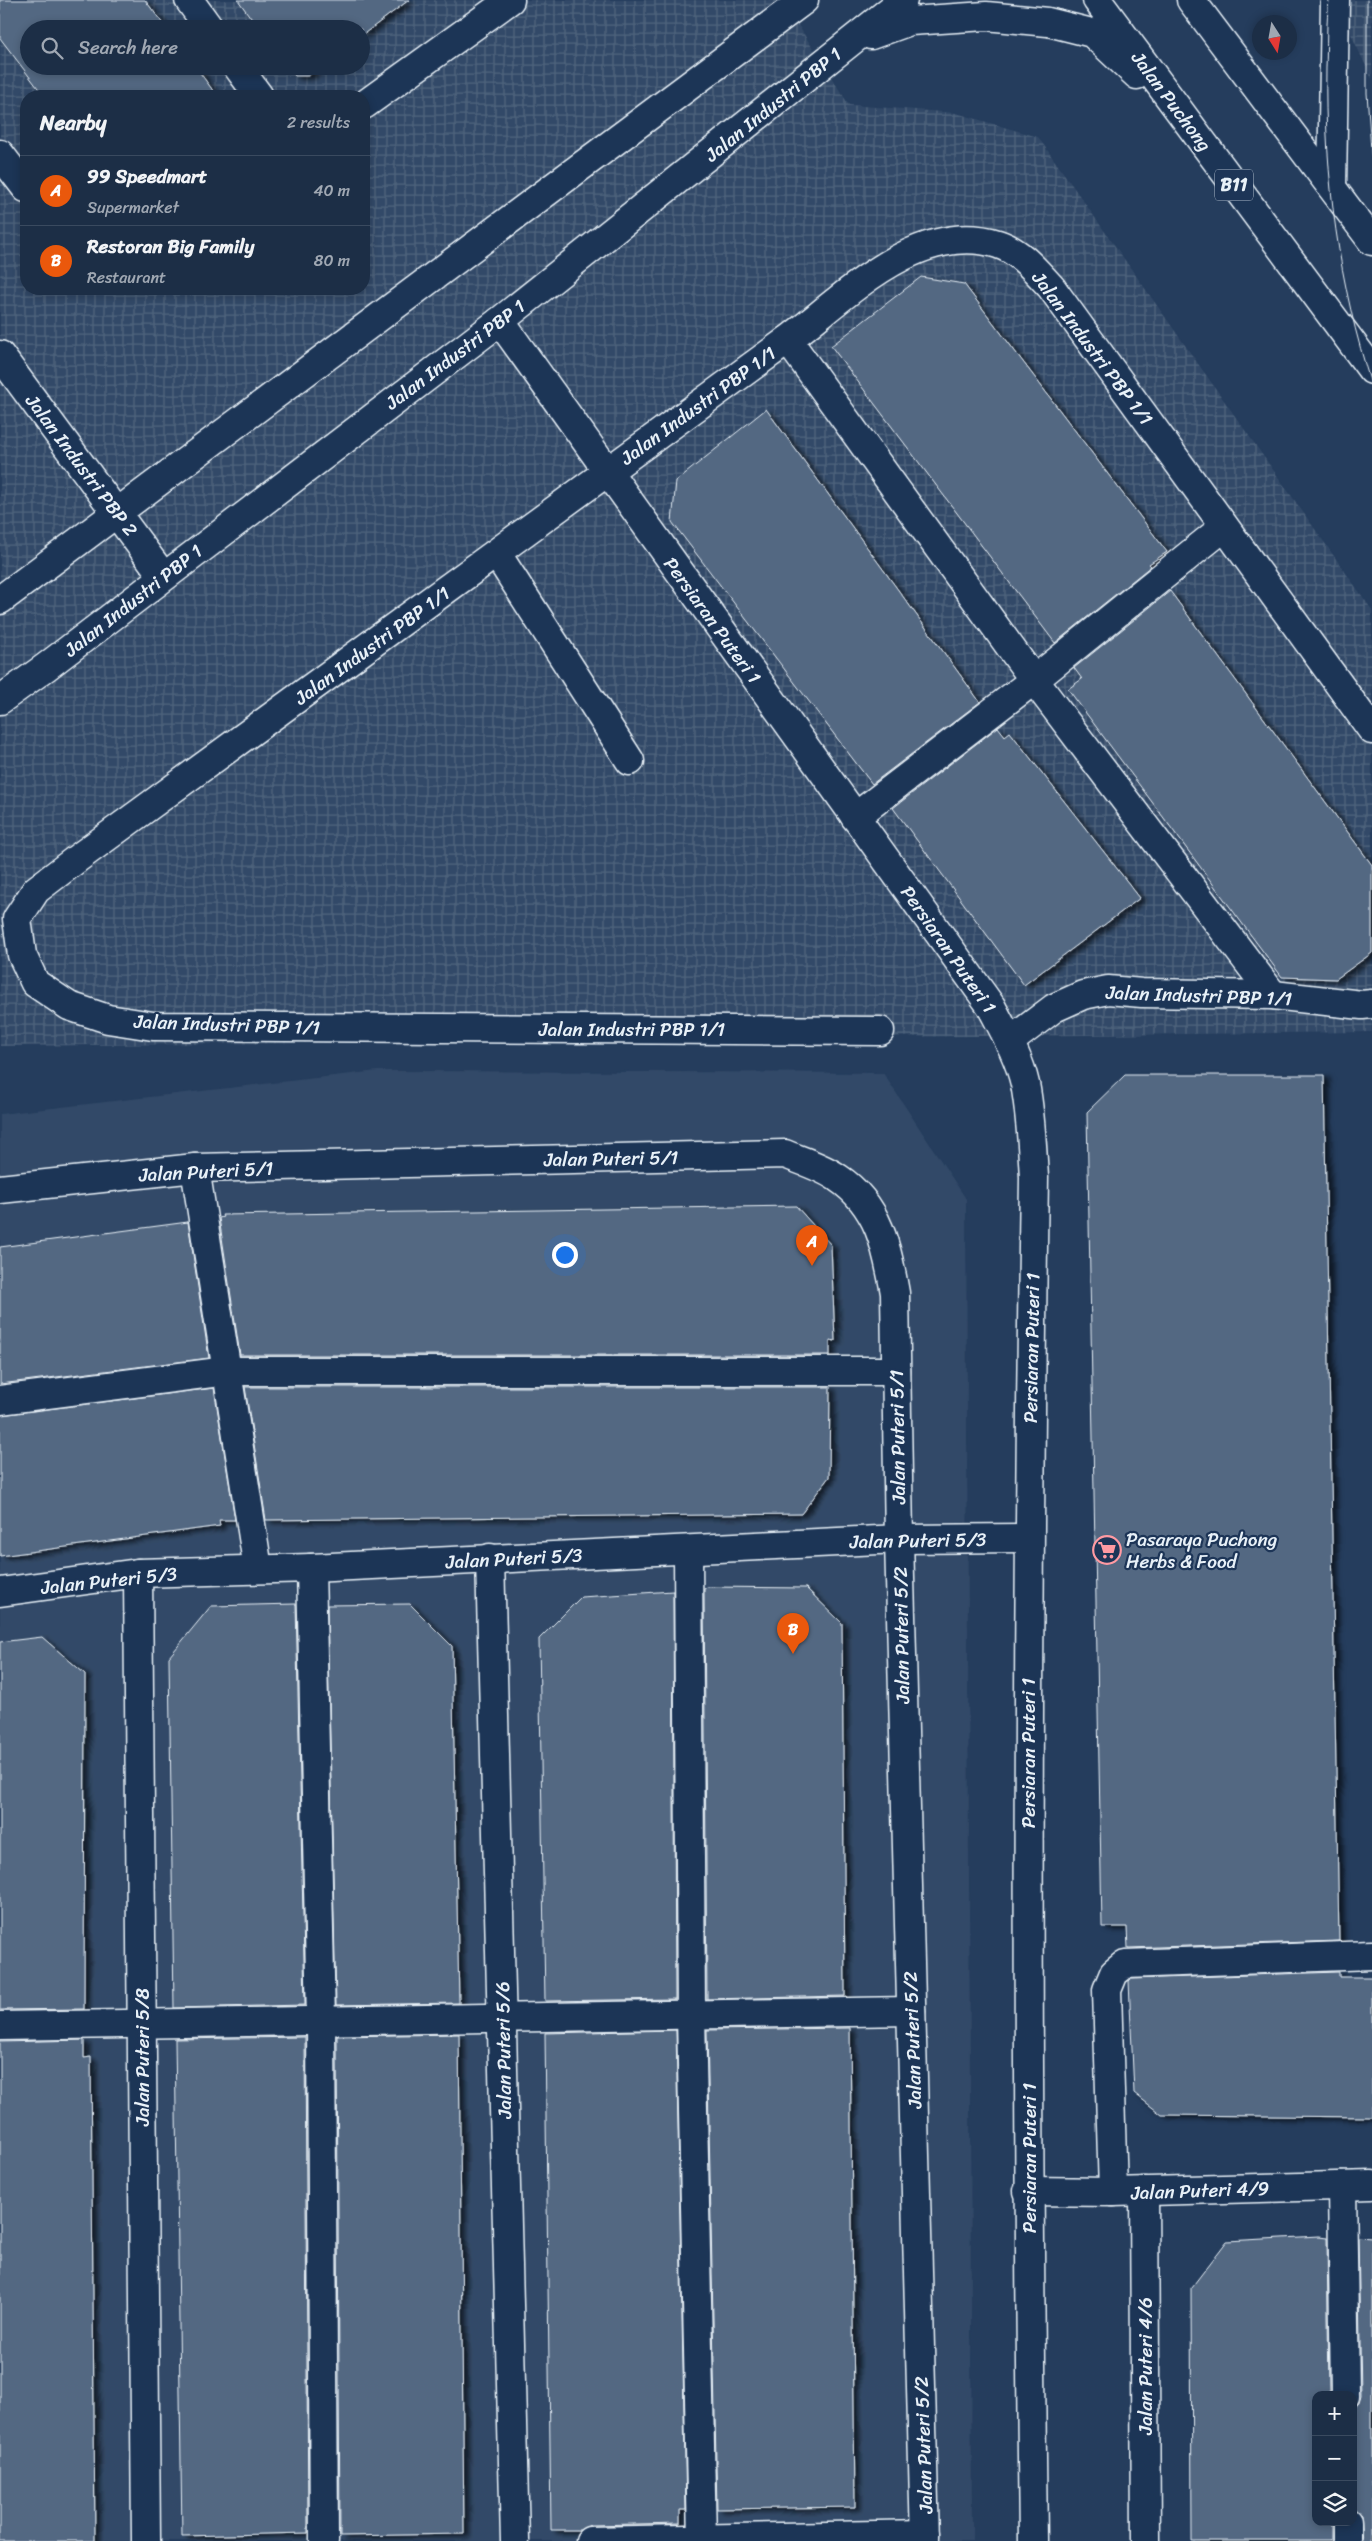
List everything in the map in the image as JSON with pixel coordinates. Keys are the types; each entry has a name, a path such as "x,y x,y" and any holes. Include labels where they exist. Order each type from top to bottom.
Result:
{"street":[{"path":"189,0 203,20"},
{"path":"0,600 804,0"},
{"name":"Jalan Industri PBP 1","path":"0,700 500,320 904,0"},
{"name":"Jalan Puchong","path":"1097,0 1372,370"},
{"path":"1191,0 1372,241"},
{"path":"1205,0 1219,37"},
{"path":"1332,187 1335,0"},
{"path":"370,100 494,5"},
{"path":"850,42 910,21 986,16 1048,22 1092,33 1186,120"},
{"path":"244,75 255,90"},
{"path":"0,154 20,180"},
{"name":"Jalan Industri PBP 1/1","path":"880,1031 153,1026 108,1019 68,1006 35,983 22,955 17,919 36,890 497,554 788,340 885,266 923,246 958,239 998,244 1027,261 1051,287 1372,730"},
{"name":"Persiaran Puteri 1","path":"500,320 606,472 992,1006 1010,1042 1024,1083 1031,1126 1034,1177 1028,1538 1028,2191 1033,2541"},
{"path":"788,340 1034,680 1273,996"},
{"name":"Jalan Industri PBP 2","path":"0,355 117,511 163,576"},
{"path":"855,817 1034,680 1224,527"},
{"path":"497,554 630,761"},
{"name":"Jalan Industri PBP 1/1","path":"1010,1042 1054,1008 1083,995 1108,990 1142,993 1273,996 1362,1005 1372,1004"},
{"name":"Jalan Puteri 5/1","path":"0,1189 195,1168 785,1154 838,1178 871,1210 888,1254 895,1293 899,1539"},
{"path":"195,1168 258,1569"},
{"path":"0,1400 227,1371 896,1371"},
{"name":"Jalan Puteri 5/3","path":"0,1592 138,1574 312,1568 899,1539 1028,1538"},
{"name":"Jalan Puteri 5/2","path":"899,1539 925,2538"},
{"path":"688,1550 691,2014 702,2540"},
{"name":"Jalan Puteri 5/6","path":"490,1558 515,2541"},
{"path":"312,1568 321,2021 324,2541"},
{"name":"Jalan Puteri 5/8","path":"138,1574 146,2541"},
{"path":"1113,2192 1107,1990 1114,1972 1125,1964 1372,1955"},
{"path":"0,2026 911,2011"},
{"name":"Jalan Puteri 4/9","path":"1028,2191 1113,2192 1372,2185"},
{"path":"1342,2186 1345,2391"},
{"name":"Jalan Puteri 4/6","path":"1144,2191 1146,2541"},
{"path":"1347,2526 1347,2541"},
{"path":"590,2541 925,2538"}],"shaded area":[{"path":"0,0 782,0 849,105 956,113 1038,137 1372,610 1372,1032 0,1046"},
{"path":"1335,0 1372,0 1372,79"},
{"path":"378,1071 883,1073 966,1199 972,2541 0,2541 0,1114"}],"building":[{"path":"0,0 145,0 160,20 20,20 20,64 0,38"},
{"path":"238,0 409,0 370,29 370,20 252,20"},
{"path":"28,75 202,75 213,90 39,90"},
{"path":"921,277 964,284 1167,552 1149,564 1151,566 1055,643 831,346"},
{"path":"766,409 980,702 872,784 672,522 676,481"},
{"path":"1170,591 1372,865 1372,953 1336,979 1282,977 1068,689 1082,679 1074,668"},
{"path":"998,727 1005,736 1010,732 1140,898 1024,985 893,808"},
{"path":"1125,1075 1324,1075 1339,1941 1128,1948 1127,1927 1102,1927 1087,1112"},
{"path":"796,1206 831,1245 835,1341 830,1340 830,1355 240,1355 219,1218 223,1217 222,1215"},
{"path":"188,1222 209,1358 0,1384 0,1247"},
{"path":"245,1387 830,1387 829,1477 801,1514 266,1520"},
{"path":"214,1388 235,1520 219,1520 220,1526 0,1556 0,1415"},
{"path":"707,1587 806,1588 842,1623 845,1996 707,1999 704,1589"},
{"path":"673,1591 675,1999 545,2001 539,1639 581,1597"},
{"path":"296,1604 305,2005 174,2008 169,1657 211,1606"},
{"path":"410,1604 452,1646 459,2003 336,2005 327,1605"},
{"path":"42,1637 85,1674 84,2009 0,2010 0,1642"},
{"path":"1339,1972 1339,1977 1372,1977 1372,2117 1162,2115 1134,2093 1129,1981 1131,1979"},
{"path":"850,2028 855,2507 717,2509 707,2030"},
{"path":"676,2030 686,2510 680,2510 680,2523 590,2525 580,2530 551,2530 545,2033"},
{"path":"459,2034 464,2534 340,2536 337,2036"},
{"path":"305,2037 308,2533 182,2536 175,2039"},
{"path":"84,2040 84,2058 91,2057 95,2541 0,2541 0,2042"},
{"path":"1327,2237 1329,2391 1312,2391 1312,2526 1331,2526 1331,2541 1192,2541 1191,2288 1227,2241"},
{"path":"1358,2237 1372,2238 1372,2541 1363,2541 1361,2515 1357,2512 1357,2404 1361,2395"}],"tram line":[{"path":"1329,0 1327,17 1326,109 1331,190 1342,270 1360,348 1372,387"},
{"path":"1367,0 1367,93 1372,164"}],"place":[{"name":"99 Speedmart","path":"812,1266"},
{"name":"Pasaraya Puchong Herbs & Food","path":"1107,1550"},
{"name":"Restoran Big Family","path":"793,1654"}]}
